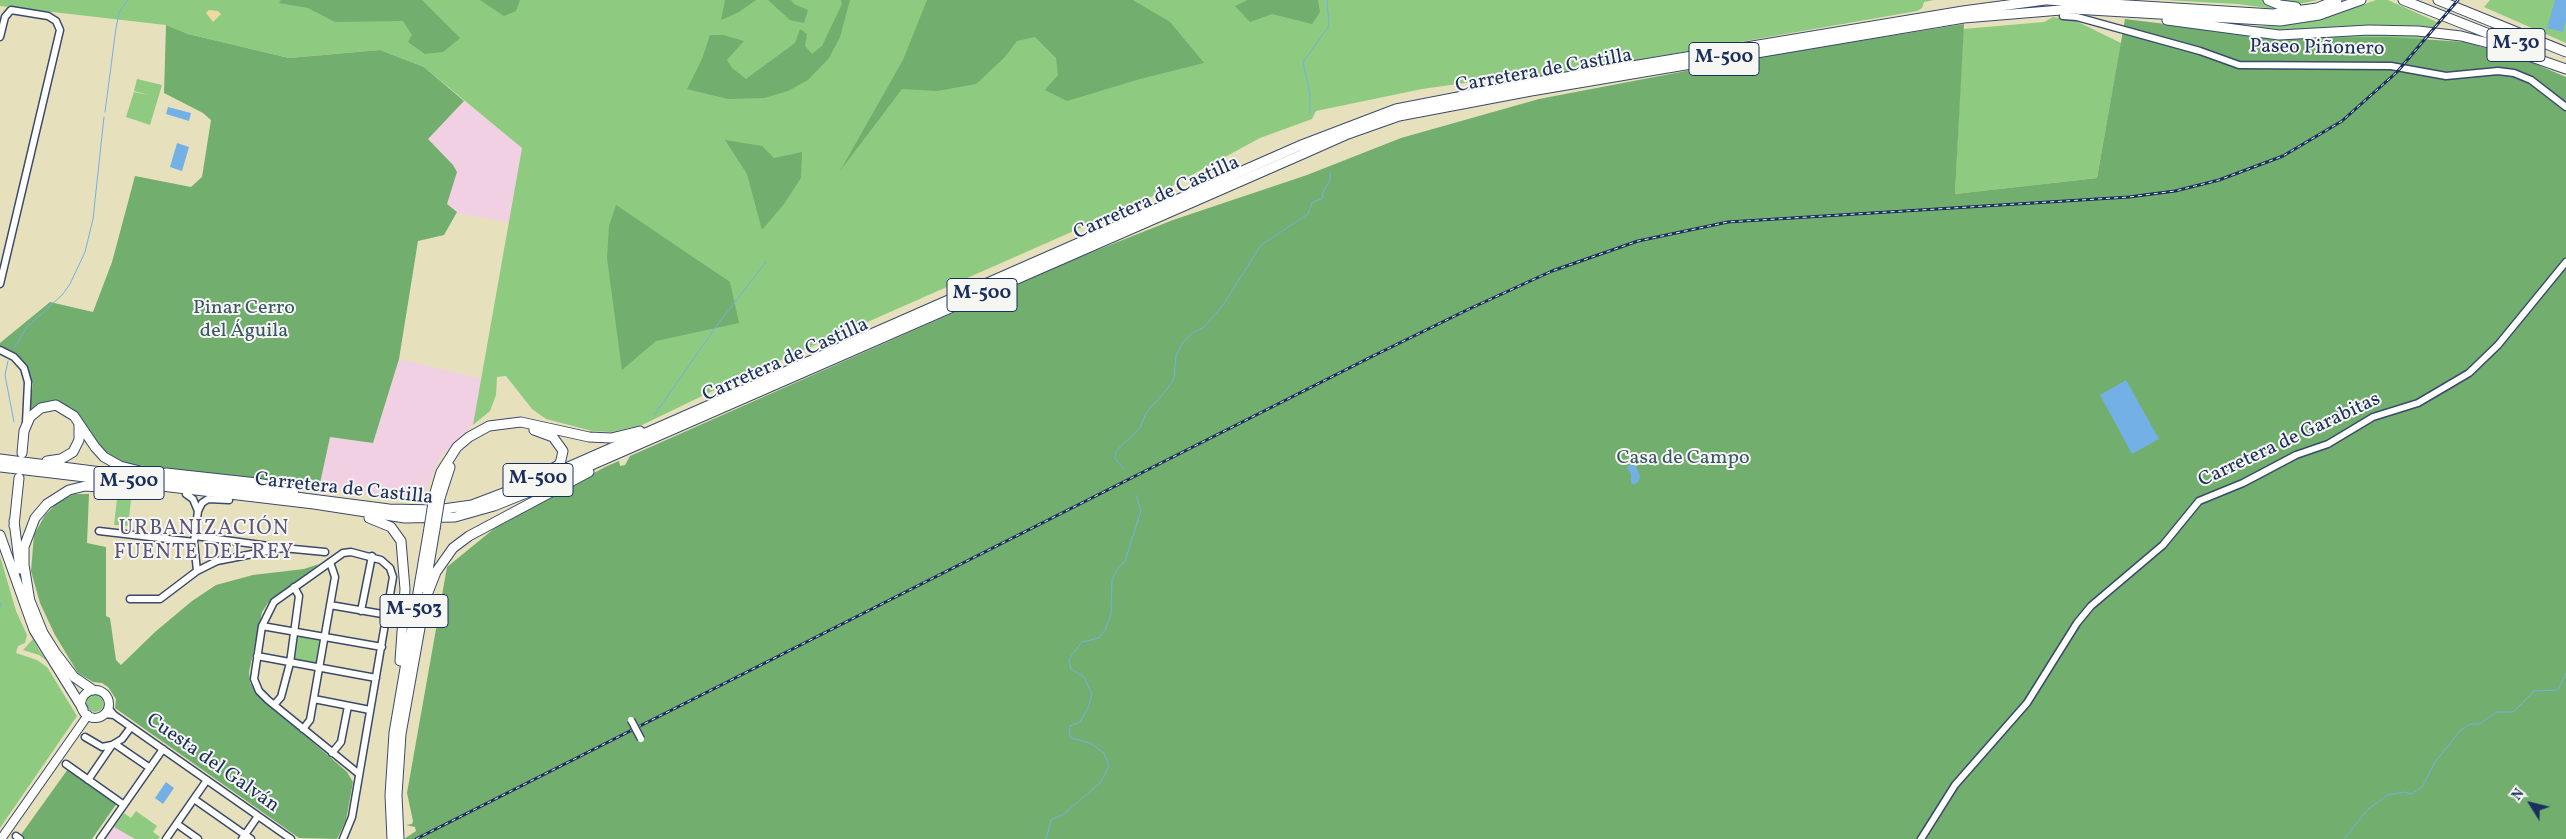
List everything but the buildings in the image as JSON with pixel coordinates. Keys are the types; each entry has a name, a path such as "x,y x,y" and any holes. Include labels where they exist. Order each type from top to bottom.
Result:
{"highway":[{"name":"Carretera de Castilla","path":"0,459 389,508 436,510 462,507 489,500 1396,109 1438,99 1963,11 2046,0 2273,14 2317,8 2337,0"},
{"path":"2268,0 2280,5 2294,7 2331,0"},
{"name":"Carretera de Castilla","path":"1346,131 1438,107 1918,26 2018,12 2073,9 2105,10 2219,19 2280,21 2320,15 2361,0"},
{"name":"M-30","path":"2403,0 2566,65"},
{"name":"M-30","path":"2438,0 2448,2 2566,52"},
{"path":"2105,10 2220,29 2279,35 2369,30 2461,36 2490,43 2566,69"},
{"name":"Carretera de Castilla","path":"0,467 290,502 405,518 455,517 494,506 660,436 1301,150"},
{"name":"M-500","path":"26,426 33,414 46,406 61,406 76,418 100,453 120,466 140,471 267,484 360,504"},
{"name":"M-503","path":"395,835 398,764 432,528 441,472 457,447 488,426 521,422 589,437 611,438 638,431 706,406"},
{"name":"M-500","path":"0,459 54,461 68,456 79,440 80,430 76,418"},
{"path":"22,453 26,426"},
{"name":"M-500","path":"437,497 452,462 472,440 481,435 500,429 521,428 543,432 559,443 563,451 560,464 504,490 489,500"},
{"name":"M-500","path":"413,662 430,586 453,548 485,527 660,436"},
{"name":"M-500","path":"0,472 148,491"},
{"path":"19,478 14,521 26,601 43,633 62,662 79,681 93,690"},
{"name":"M-500","path":"26,601 24,547 35,518 47,504 69,490 86,486 186,494 229,500 259,499"},
{"path":"290,502 373,519 391,526 396,532 401,541 405,573 400,694"},
{"name":"M-503","path":"395,835 391,764 400,694 432,528"},
{"path":"0,535 40,642 85,712"}],"main road":[{"path":"1,839 85,712 84,697 93,690 105,694 108,700 106,711 96,717 85,712"}],"street":[{"path":"0,37 6,17 11,10 48,16 56,21 60,30 0,284"},
{"name":"Paseo Piñonero","path":"2063,16 2077,17 2200,51 2239,65 2391,66 2446,76 2498,72 2514,73 2531,80 2566,108"},
{"name":"Carretera de Garabitas","path":"1921,839 1955,785 2036,691 2077,623 2091,606 2163,545 2200,501 2243,483 2296,455 2328,444 2373,417 2418,404 2469,373 2508,333 2566,262"},
{"path":"0,350 14,357 24,368 28,382 26,426"},
{"path":"186,494 196,503 198,511 195,539 197,572"},
{"path":"198,511 202,503 208,499 229,500"},
{"path":"99,531 325,552"},
{"path":"130,599 160,599 197,572 217,561 283,548"},
{"path":"343,839 352,817 388,616 393,576 390,568 372,556 351,552 343,553 274,602 262,626 254,679 259,692 359,774"},
{"path":"361,611 372,556"},
{"path":"303,729 310,720 335,577 330,562"},
{"path":"274,705 281,697 290,662 299,596 294,587"},
{"path":"330,605 388,616"},
{"path":"262,626 382,647"},
{"path":"257,656 376,678"},
{"path":"314,699 370,710"},
{"path":"332,753 341,742 348,706"},
{"name":"Cuesta del Galván","path":"106,711 292,839"},
{"path":"631,720 642,741"},
{"path":"85,737 102,747 122,739 131,727"},
{"path":"113,744 150,768"},
{"path":"88,780 113,744"},
{"path":"100,839 163,749"},
{"path":"66,764 124,805"},
{"path":"166,839 207,780"},
{"path":"194,799 246,838 258,816"},
{"path":"176,824 198,839"}],"shaded area":[{"path":"464,101 522,148 509,222 456,213 447,204 455,168 428,139"},
{"path":"399,359 482,379 473,425 440,457 421,501 319,488 330,437 373,443"},
{"path":"114,827 117,827 135,839 106,839"}],"green space":[{"path":"0,0 1934,0 1924,2 1922,8 1917,11 1540,77 1521,75 1422,89 1316,111 1312,119 1260,138 1153,196 727,384 642,425 611,432 592,431 546,419 532,409 506,376 497,377 496,395 490,411 473,425 522,148 424,67 380,50 289,58 188,34 166,25 0,6"},
{"path":"281,0 422,0 460,38 443,52 425,54 408,42 412,35 403,21 335,22 308,8 279,3"},
{"path":"480,0 520,0 516,11 504,16"},
{"path":"725,0 756,0 739,12 721,20"},
{"path":"768,0 791,0 794,4 808,10 804,23 790,20"},
{"path":"841,0 850,0 840,37 829,58 808,80 788,91 764,98 728,99 687,89 702,59 710,35 723,35 744,41 727,60 732,68 746,79 795,43 800,29 807,34 805,46 812,54 822,46 842,4"},
{"path":"927,0 1133,0 1170,22 1204,63 1140,79 1067,101 1045,90 1058,75 1056,58 1035,37 1017,41 1004,58 976,84 937,91 902,89 840,171 903,60"},
{"path":"1248,0 1318,0 1320,12 1312,24 1272,14 1250,22 1235,6"},
{"path":"2163,0 2318,0 2274,9 2238,4"},
{"path":"2376,0 2388,0 2437,22 2422,42 2244,40 2246,26 2276,26 2324,18"},
{"path":"2490,0 2566,0 2566,43 2484,7"},
{"path":"2053,17 2076,21 2121,43 2097,178 1955,194 1963,29 2044,22"},
{"name":"Casa de Campo","path":"2125,19 2279,38 2390,37 2465,42 2526,60 2566,77 2566,839 404,839 416,831 415,827 406,825 412,824 413,821 407,793 447,567 501,523 605,467 619,461 620,466 625,465 630,456 1077,258 1173,220 1307,175 1401,138 1539,99 1754,58 1964,24 1955,194 2097,178"},
{"name":"Pinar Cerro del Águila","path":"166,25 188,34 289,58 380,50 424,67 464,101 428,139 453,165 457,172 447,204 457,212 444,235 418,241 399,359 373,443 330,437 319,488 120,463 108,457 98,447 73,409 57,401 35,406 29,412 33,384 27,367 14,353 0,346 0,343 50,302 93,312 112,262 135,176 191,187 202,177 211,120 203,113 164,93"},
{"path":"137,79 162,85 150,125 126,117 134,92 149,95 134,91"},
{"path":"725,140 762,146 774,158 802,152 801,178 784,204 762,230 747,174"},
{"path":"616,205 730,282 739,323 656,341 622,370 607,258 609,226"},
{"path":"74,494 89,494 87,543 106,547 106,616 110,618 116,660 121,665 155,632 192,601 216,585 253,575 304,569 319,564 268,603 262,612 249,672 250,683 262,699 347,772 353,782 346,820 337,839 299,838 115,708 116,699 108,687 102,683 93,682 78,673 55,635 40,603 31,571 34,535 45,515 57,503"},
{"path":"117,499 131,500 128,526 114,525"},
{"path":"0,556 16,611 27,635 25,643 18,646 16,653 37,660 47,667 77,716 0,828"},
{"path":"298,635 323,639 318,665 293,661"},
{"path":"33,639 47,661 39,655 23,650"},
{"path":"95,694 101,697 104,703 101,709 95,712 89,709 86,703 89,697"},
{"path":"68,769 117,803 92,839 24,839 20,836"},
{"path":"136,811 157,826 153,832 160,837 158,839 135,839 114,827 124,813 131,818"}],"sand":[{"path":"209,10 218,11 221,14 213,22 206,13"}],"water":[{"path":"2555,0 2566,0 2566,20 2563,32 2547,28"},
{"path":"168,107 191,113 189,121 166,114"},
{"path":"177,143 189,147 182,171 170,167"},
{"path":"2126,380 2159,439 2132,454 2100,395"},
{"path":"1631,463 1635,464 1640,476 1639,481 1634,485 1631,483 1631,474 1627,468"},
{"path":"166,782 174,788 163,804 155,798"}],"waterway":[{"path":"105,112 119,13 128,0"},
{"path":"1310,113 1310,94 1303,62 1329,26 1327,0"},
{"path":"14,348 27,327 62,295 70,284 85,252 93,219 104,117"},
{"path":"1124,469 1115,458 1116,451 1140,428 1146,413 1168,388 1174,378 1176,356 1182,344 1191,334 1204,327 1223,305 1261,245 1308,214 1312,203 1323,198 1322,194 1330,180 1330,172"},
{"path":"655,414 718,324 766,262"},
{"path":"8,361 5,375 14,422"},
{"path":"1046,839 1051,820 1064,814 1100,783 1109,766 1104,753 1090,743 1071,738 1069,733 1070,726 1080,722 1088,708 1092,694 1084,677 1071,669 1069,659 1082,642 1099,638 1105,630 1111,614 1112,580 1117,570 1125,561 1141,511 1136,495"},
{"path":"0,607 1,603"},
{"path":"2344,839 2368,809 2388,795 2404,792 2412,794 2422,787 2435,762 2460,731 2470,724 2479,724 2497,712 2513,712 2534,691 2558,690 2566,673"}],"railway":[{"path":"416,839 1373,356 1552,271 1638,241 1728,222 2129,197 2175,191 2219,180 2283,156 2342,121 2397,72 2458,0"}],"district":[{"name":"URBANIZACIÓN FUENTE DEL REY","path":"204,542"}]}
